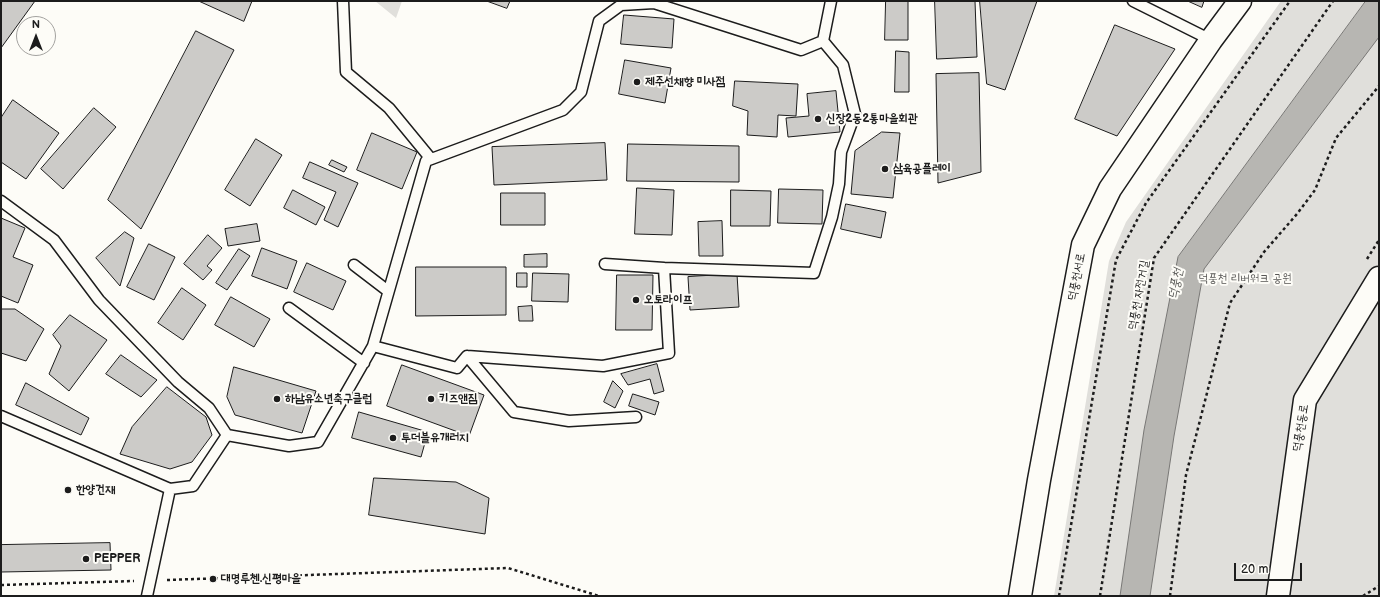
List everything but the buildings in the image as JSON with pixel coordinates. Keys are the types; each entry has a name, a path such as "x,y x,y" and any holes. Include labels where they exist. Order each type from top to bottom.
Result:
{"street":[{"name":"덕풍천서로","path":"1020,596 1045,447 1083,245 1110,189 1211,40 1240,1"},
{"name":"덕풍천동로","path":"1278,596 1304,400 1379,278"}],"lane":[{"path":"342,1 346,72 389,108 431,159"},
{"path":"823,41 831,1"},
{"path":"1133,1 1211,40"},
{"path":"1,201 54,240 99,300 178,382 209,408 227,435 289,446 318,442 373,346 426,161 562,110 581,92 599,21 621,5 654,3 801,50 823,41"},
{"path":"605,264 664,268 814,273 832,217 839,184 841,152 855,114 844,65 823,41"},
{"path":"354,265 388,291"},
{"path":"467,356 603,366 669,353 664,268"},
{"path":"289,308 364,363"},
{"path":"373,346 457,368 467,356"},
{"path":"467,356 514,412 569,421 636,417"},
{"path":"1,416 170,489 193,486 227,435"},
{"path":"147,596 170,489"}],"path":[{"path":"1059,596 1116,260 1146,203 1290,1"},
{"name":"덕풍천 자전거길","path":"1100,596 1154,258 1333,1"},
{"path":"1170,596 1186,475 1230,303 1264,252 1297,214 1315,190 1336,138 1379,86"},
{"path":"1,585 508,568 599,596"},
{"path":"1363,596 1379,586"}],"green space":[{"path":"375,1 402,1 396,18"},
{"name":"덕풍천 리버워크 공원","path":"1281,1 1379,1 1379,596 1054,596 1109,261 1126,222"}],"water":[{"name":"덕풍천","path":"1366,1 1379,1 1379,37 1204,269 1174,436 1150,596 1120,596 1144,430 1178,257"}],"place":[{"name":"제주선채향 미사점","path":"637,82"},
{"name":"신장2동2통마을회관","path":"818,119"},
{"name":"삼육공플레이","path":"885,169"},
{"name":"오토라이프","path":"636,300"},
{"name":"하남유소년축구클럽","path":"277,399"},
{"name":"키즈앤짐","path":"431,399"},
{"name":"투더블유개러지","path":"393,438"},
{"name":"한양건재","path":"68,490"},
{"name":"PEPPER","path":"86,559"},
{"name":"대명루첸.신평마을","path":"213,579"}]}
